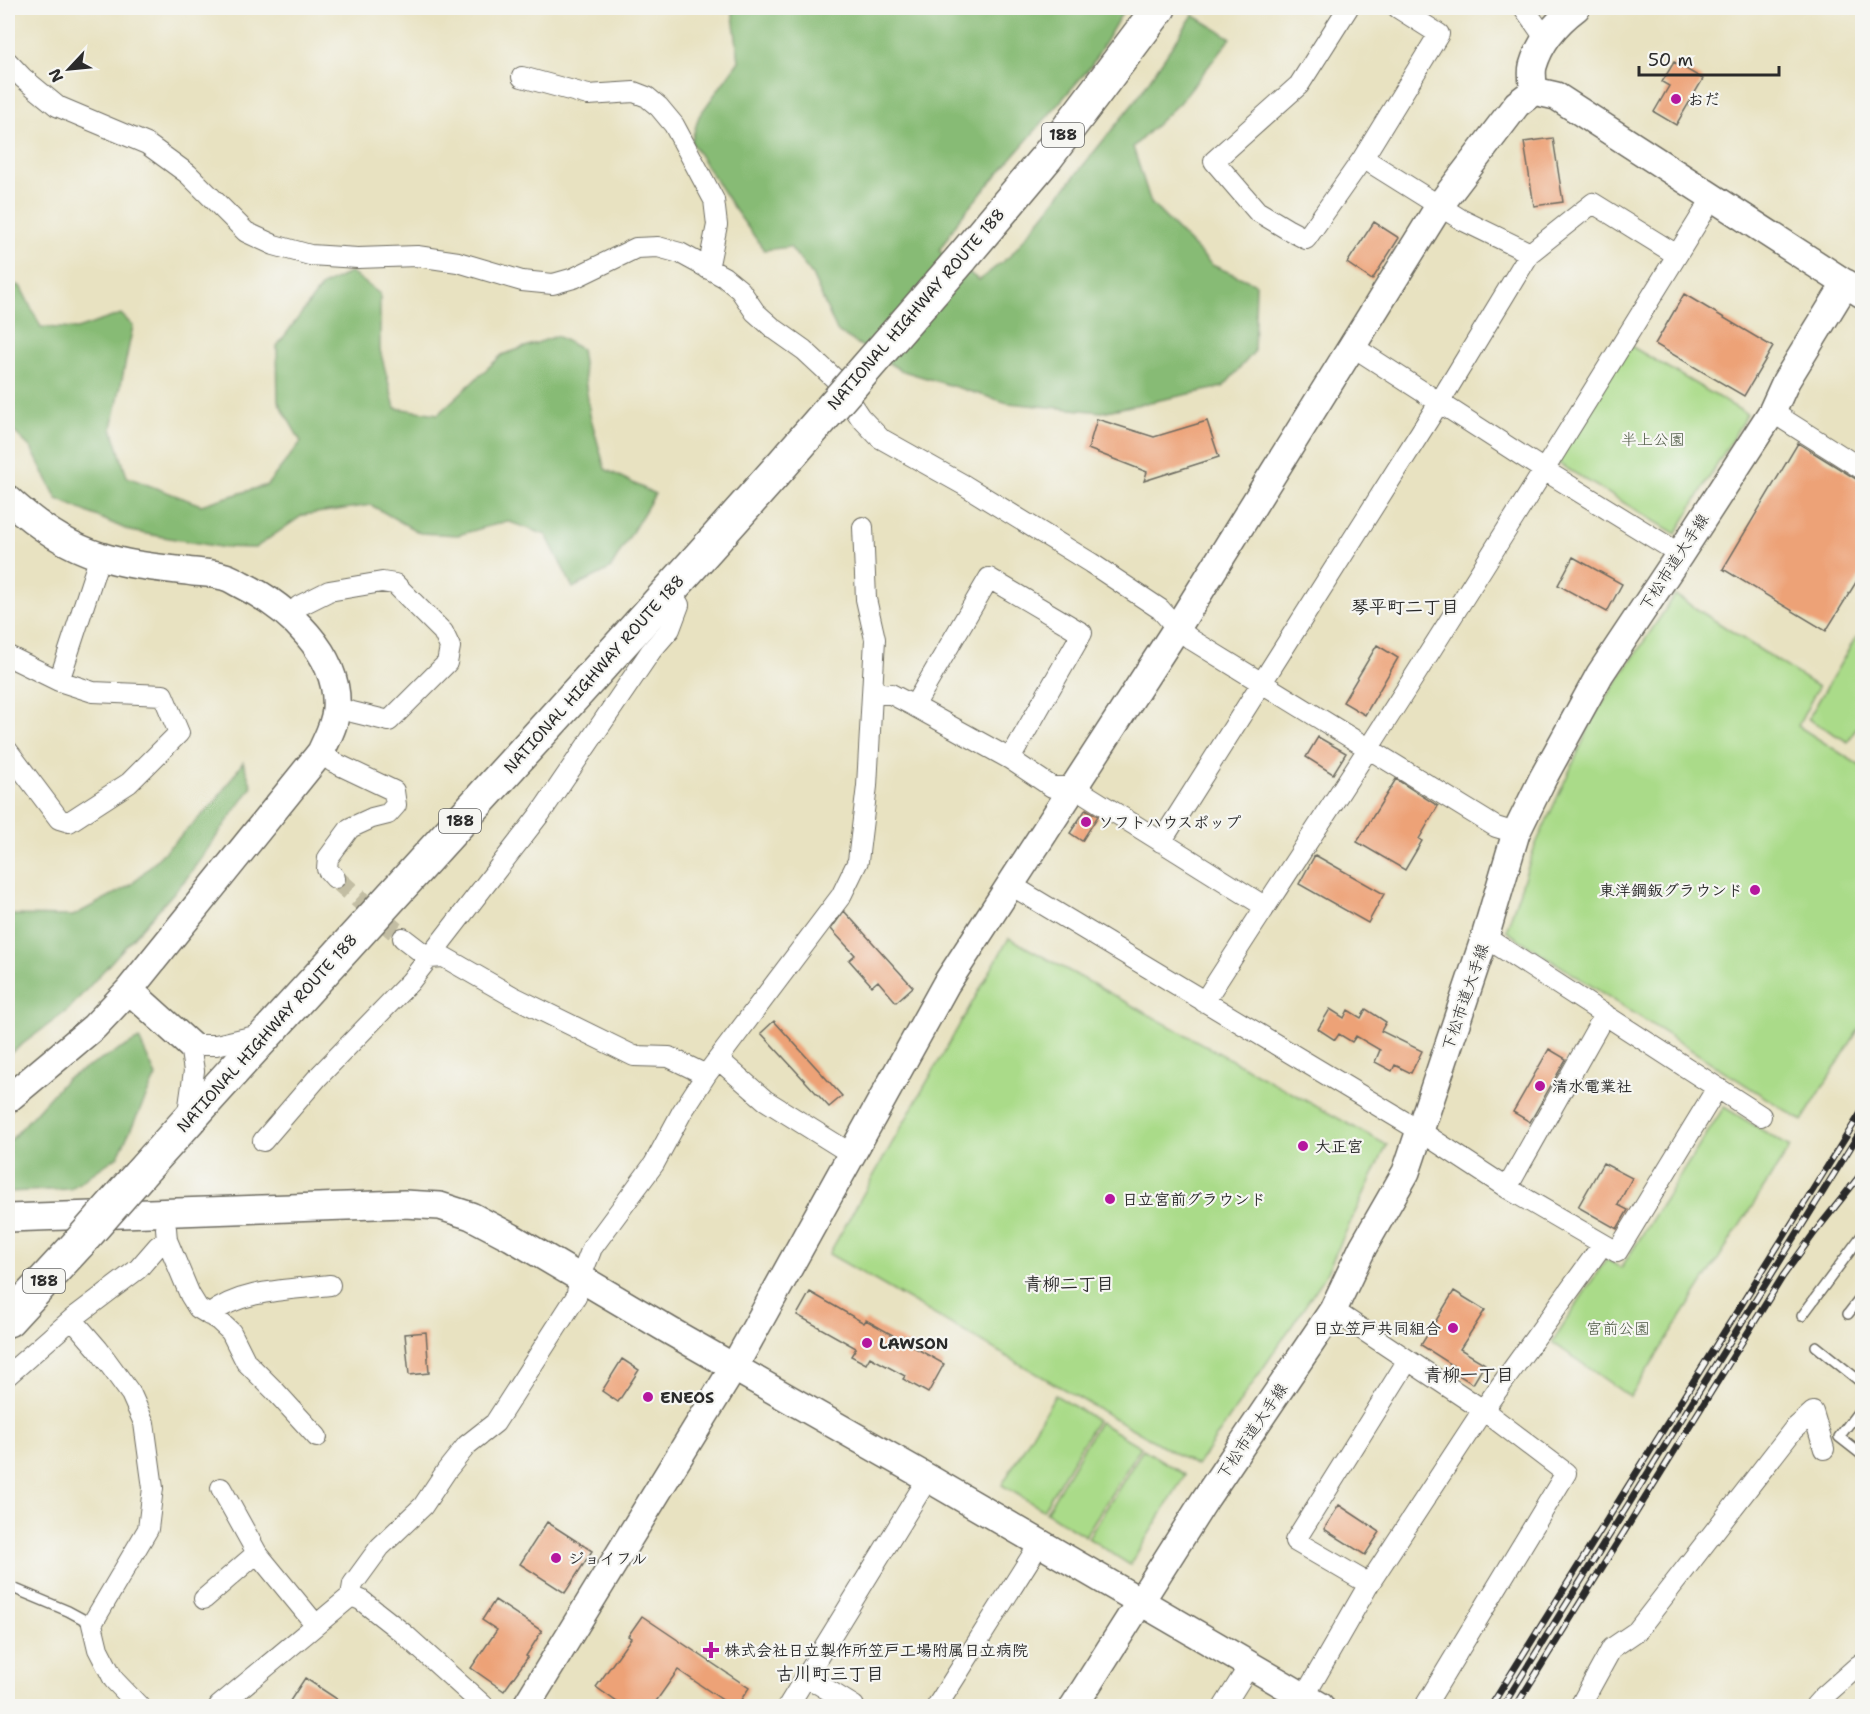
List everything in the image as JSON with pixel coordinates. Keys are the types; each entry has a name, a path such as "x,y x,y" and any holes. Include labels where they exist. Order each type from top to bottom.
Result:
{"highway":[{"name":"NATIONAL HIGHWAY ROUTE 188","path":"8,1320 266,1033 670,591 780,466 1046,158 1159,8"}],"street":[{"path":"1348,8 1299,85 1214,161 1257,211 1306,239 1363,158 1439,34 1398,8"},
{"path":"1524,8 1545,38"},
{"path":"1533,91 1533,68 1545,38 1563,17 1576,8"},
{"path":"8,62 23,78 57,106 147,144 188,174 246,232 274,245 310,255 358,258 417,256 458,262 522,281 553,284 574,278 636,248 658,247 680,253 724,277 740,290 755,312 804,350 834,378 860,417 880,438 964,485 1091,563 1160,609 1177,628 1192,640 1496,827 1516,833"},
{"path":"522,77 588,95 634,92 647,97 659,107 674,125 714,200 717,225 708,269"},
{"path":"1533,91 1556,96 1854,289"},
{"path":"526,1707 734,1366 946,984 1177,628 1440,205 1517,104 1533,91"},
{"path":"1363,158 1462,220 1530,254"},
{"path":"1204,1002 1264,906 1368,749 1713,197"},
{"path":"1161,842 1263,684 1530,254 1593,203 1677,255"},
{"name":"下松市道大手線","path":"1074,1707 1206,1498 1333,1310 1363,1247 1406,1172 1485,937 1516,833 1543,778 1600,675 1772,412 1786,381 1854,289"},
{"path":"1352,346 1544,470 1680,554"},
{"path":"1772,412 1863,469"},
{"path":"8,499 34,523 70,545 124,563 223,576 261,594 291,616 319,649 332,678 336,708 333,727 321,752 129,990 94,1027 8,1100"},
{"path":"219,1707 351,1596 353,1584 380,1547 423,1506 466,1445 495,1423 576,1297 592,1248 654,1164 682,1112 706,1075 841,896 858,861 867,786 873,692 875,639 866,599 863,527"},
{"path":"58,681 100,556"},
{"path":"914,706 989,578 1082,633 1010,759"},
{"path":"291,616 299,606 329,591 382,582 395,584 443,632 450,647 447,663 389,721 336,708"},
{"path":"263,1141 318,1077 402,990 540,814 651,651 670,629 679,605 670,591"},
{"path":"8,656 58,681 93,692 163,695 179,733 129,783 69,822 59,819 8,751"},
{"path":"873,692 891,694 914,706 1010,759 1052,787 1074,787 1264,906"},
{"path":"321,752 333,762 394,791 396,805 388,814 350,828 327,858 327,869 335,878"},
{"path":"1011,885 1420,1131 1507,1188 1617,1252 1717,1088"},
{"path":"1485,937 1761,1116"},
{"path":"403,938 429,957 444,957 512,996 634,1056 669,1057 706,1075"},
{"path":"129,990 190,1045 194,1071 186,1122"},
{"path":"1507,1188 1605,1014"},
{"path":"190,1045 216,1045 266,1033"},
{"path":"718,1059 765,1100 853,1155"},
{"path":"8,1218 404,1204 440,1206 471,1216 928,1478 1312,1702 1369,1584 1483,1410 1603,1244"},
{"path":"164,1213 167,1240 190,1295 198,1308 218,1320 231,1332 246,1362 317,1437"},
{"path":"8,1374 72,1319 138,1269 158,1246 167,1240"},
{"path":"209,1315 221,1306 260,1293 330,1285"},
{"path":"1333,1310 1483,1410 1566,1473 1425,1707"},
{"path":"72,1319 98,1349 131,1394 144,1423 153,1488 148,1528 92,1624 98,1649 114,1680 139,1707"},
{"path":"1369,1584 1295,1541 1408,1360"},
{"path":"1580,1707 1611,1648 1637,1631 1793,1430 1813,1412 1824,1449"},
{"path":"788,1707 928,1478"},
{"path":"221,1488 257,1553 316,1625"},
{"path":"937,1707 1040,1544"},
{"path":"204,1599 257,1553"},
{"path":"351,1596 361,1600 404,1633 484,1707"},
{"path":"1815,1707 1859,1665 1863,1665"},
{"path":"1224,1707 1249,1666"},
{"path":"807,1677 854,1707"}],"lane":[{"path":"1802,1316 1863,1235"},
{"path":"1848,1314 1863,1296"},
{"path":"1816,1346 1863,1383"},
{"path":"1863,1407 1839,1437 1863,1455"},
{"path":"8,1586 68,1611 92,1624"}],"green space":[{"path":"732,8 1125,8 1091,66 959,219 939,251 979,280 1011,255 1136,100 1193,15 1231,38 1180,102 1133,147 1151,203 1212,265 1256,284 1254,352 1223,387 1102,412 1008,403 900,370 837,331 812,275 790,247 764,250 691,142 699,116 739,61"},
{"path":"351,272 380,294 380,350 395,408 438,414 502,355 557,336 581,349 590,415 605,469 655,494 610,569 573,588 546,535 507,521 458,535 420,533 371,505 303,515 255,548 220,547 130,531 57,499 31,448 8,426 8,283 20,286 41,327 77,329 121,314 133,326 112,428 127,477 201,505 267,485 301,442 278,401 277,346 322,286"},
{"name":"半上公園","path":"1629,345 1747,414 1676,534 1556,462"},
{"path":"1675,595 1818,687 1798,726 1862,767 1862,1024 1802,1121 1506,931 1535,846 1596,713"},
{"path":"1856,637 1862,640 1862,718 1848,742 1808,719"},
{"path":"243,762 252,787 186,879 68,1010 8,1055 8,915 73,916 131,885 215,802"},
{"name":"日立宮前グラウンド","path":"1009,938 1387,1145 1324,1278 1197,1466 829,1254"},
{"path":"139,1039 156,1076 118,1156 70,1189 8,1192 8,1143 66,1079"},
{"name":"宮前公園","path":"1724,1107 1790,1147 1630,1397 1552,1342 1606,1259 1621,1268"},
{"path":"1055,1395 1097,1420 1043,1510 1002,1485"},
{"path":"1099,1422 1141,1447 1085,1536 1046,1512"},
{"path":"1143,1449 1185,1475 1130,1565 1088,1538"}],"building":[{"name":"おだ","path":"1674,62 1703,79 1676,125 1654,112 1669,86 1662,82"},
{"path":"1553,138 1563,202 1534,206 1524,142"},
{"path":"1374,222 1399,238 1372,280 1347,263"},
{"path":"1684,294 1773,347 1744,396 1655,344"},
{"path":"1097,419 1154,437 1207,421 1219,457 1144,481 1147,472 1088,449"},
{"path":"1798,443 1856,479 1863,481 1863,571 1826,631 1723,569"},
{"path":"1573,557 1622,584 1607,612 1558,585"},
{"path":"1377,645 1398,658 1365,715 1343,702"},
{"path":"1318,737 1346,753 1333,774 1306,757"},
{"path":"1396,779 1438,806 1419,839 1422,841 1405,870 1357,842"},
{"name":"ソフトハウスポップ","path":"1086,809 1098,816 1082,841 1070,833"},
{"path":"1315,855 1384,894 1368,923 1299,884"},
{"path":"844,911 913,987 896,1002 878,981 872,986 849,960 855,955 831,929"},
{"path":"1330,1009 1344,1018 1348,1010 1361,1018 1366,1009 1386,1022 1381,1031 1422,1051 1411,1073 1395,1065 1392,1071 1375,1062 1380,1050 1356,1036 1352,1042 1339,1034 1335,1040 1318,1029"},
{"path":"774,1021 842,1096 829,1107 761,1033"},
{"name":"清水電業社","path":"1549,1049 1566,1059 1530,1122 1513,1112"},
{"path":"1603,1163 1632,1178 1618,1205 1628,1210 1617,1229 1578,1207"},
{"name":"日立笠戸共同組合","path":"1454,1291 1485,1310 1460,1349 1485,1364 1473,1384 1452,1371 1454,1366 1421,1345"},
{"path":"810,1292 864,1323 866,1320 944,1364 928,1393 903,1379 905,1376 870,1357 866,1364 851,1356 856,1348 797,1315"},
{"path":"426,1332 429,1373 409,1375 405,1334"},
{"path":"622,1359 639,1370 618,1402 602,1391"},
{"path":"1339,1505 1380,1532 1365,1555 1324,1529"},
{"path":"547,1522 592,1551 565,1593 520,1564"},
{"path":"495,1600 542,1631 526,1656 528,1657 504,1691 471,1668 497,1630 482,1620"},
{"path":"642,1616 749,1688 736,1707 678,1670 652,1707 624,1707 596,1687 631,1638 628,1636"},
{"path":"305,1678 349,1707 286,1707"}],"tunnel":[{"path":"335,878 403,938"}],"railway":[{"path":"1491,1706 1862,1111"},
{"path":"1503,1706 1862,1129"},
{"path":"1516,1706 1783,1276 1862,1173"}],"place":[{"name":"おだ","path":"1676,99"},
{"name":"ソフトハウスポップ","path":"1086,822"},
{"name":"東洋鋼鈑グラウンド","path":"1755,890"},
{"name":"清水電業社","path":"1540,1086"},
{"name":"大正宮","path":"1303,1146"},
{"name":"日立宮前グラウンド","path":"1110,1199"},
{"name":"日立笠戸共同組合","path":"1453,1328"},
{"name":"LAWSON","path":"867,1343"},
{"name":"ENEOS","path":"648,1397"},
{"name":"ジョイフル","path":"556,1558"},
{"name":"株式会社日立製作所笠戸工場附属日立病院","path":"711,1650"}],"district":[{"name":"琴平町二丁目","path":"1405,607"},
{"name":"青柳二丁目","path":"1069,1284"},
{"name":"青柳一丁目","path":"1469,1375"},
{"name":"古川町三丁目","path":"830,1674"}]}
